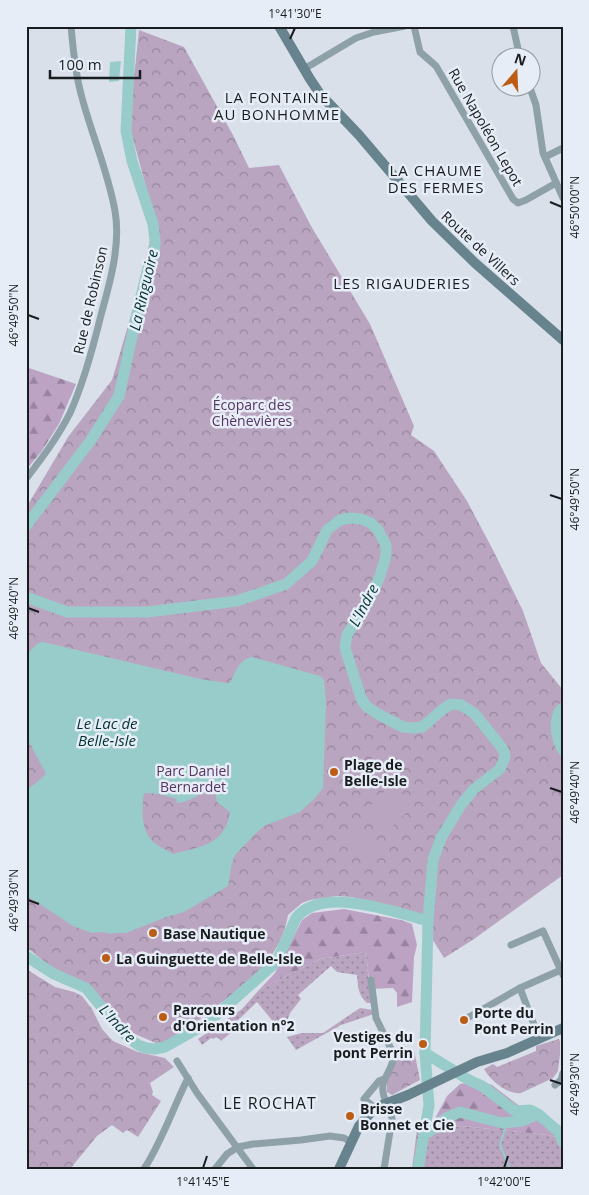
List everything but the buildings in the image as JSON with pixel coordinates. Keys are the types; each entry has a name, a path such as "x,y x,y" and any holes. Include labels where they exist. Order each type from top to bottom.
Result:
{"main road":[{"name":"Route de Villers","path":"279,26 304,69 330,106 359,135 432,221 563,340"},
{"path":"339,1169 359,1126 381,1106 477,1062 562,1031"},
{"path":"344,1169 364,1128 381,1106"}],"street":[{"name":"Rue de Robinson","path":"26,479 59,433 79,391 95,341 114,258 117,230 111,192 81,94 74,61 71,26"},
{"path":"304,69 374,29 405,26"},
{"name":"Rue Napoléon Lepot","path":"414,26 420,52 436,66 513,199 518,203 559,187"},
{"path":"513,26 518,48"},
{"path":"534,98 545,157 563,198"},
{"path":"545,157 563,148"},
{"path":"468,1017 520,988 562,971 543,931 511,945"},
{"path":"371,980 376,1018 394,1055 391,1068 384,1079 381,1106"},
{"path":"520,988 539,1038"},
{"path":"177,1061 197,1093 253,1169"},
{"path":"556,1085 563,1075"},
{"path":"144,1169 188,1078"},
{"path":"384,1079 379,1081 364,1099 390,1112 392,1119 384,1169"},
{"path":"215,1169 227,1154 238,1147 330,1136 344,1138 351,1142"}],"green space":[{"path":"139,30 184,47 249,168 279,165 311,226 370,324 414,426 411,435 434,451 467,501 523,611 541,663 563,690 563,875 474,939 444,958 416,913 396,912 352,897 337,896 302,903 288,915 278,945 261,969 250,980 187,1029 158,1044 128,1031 89,985 51,967 26,947 26,508 68,437 112,380 137,295 155,220 129,124"},
{"path":"26,367 76,384 59,424 41,452 26,470"},
{"path":"392,784 414,805 389,830 368,808"},
{"path":"360,829 382,850 372,861 350,840"},
{"path":"344,909 401,920 412,924 417,945 414,957 412,1002 397,1007 397,993 393,988 370,989 366,952 320,959 259,990 275,973 302,920 312,913"},
{"path":"366,952 371,1003 367,1003 360,994 357,975 337,972 331,966 298,995 301,999 290,1013 285,1027 280,1030 257,1002 235,1023 238,1027 221,1041 217,1037 211,1038 202,1045 198,1039 242,1009 259,990 320,959"},
{"path":"26,969 55,987 82,996 92,1009 102,1029 113,1041 138,1052 165,1058 174,1067 150,1083 152,1095 161,1101 138,1137 127,1130 123,1133 112,1125 97,1136 70,1169 26,1169"},
{"path":"199,985 206,993 191,1005 185,997"},
{"path":"360,1008 373,1010 374,1014 341,1025 296,1050 287,1037 302,1033 323,1033"},
{"path":"559,1039 558,1071 553,1078 521,1093 510,1092 500,1086 490,1078 484,1069 493,1064 497,1067 536,1051 536,1046"},
{"path":"414,1050 420,1080 392,1095 387,1092 387,1080 396,1059"},
{"path":"481,1081 492,1085 563,1139 548,1135 463,1126 430,1128 447,1096 460,1084"},
{"path":"463,1126 548,1135 563,1139 563,1169 412,1169 417,1129"}],"water":[{"path":"121,61 119,81 109,82 110,62"},
{"name":"Le Lac de Belle-Isle","path":"43,642 200,679 227,683 230,683 240,664 252,657 320,676 324,680 326,703 323,788 300,812 264,826 255,834 235,855 228,886 184,912 126,933 92,933 73,926 26,895 26,790 46,774 26,736 26,655 38,643","holes":["207,787 215,792 217,802 230,812 227,823 217,838 202,846 173,854 151,840 143,822 144,793 160,794 176,799 177,803 194,798"]},
{"path":"560,703 563,703 563,758 552,739 551,730 552,715"}],"waterway":[{"name":"La Ringuoire","path":"26,526 91,440 119,396 140,300 148,268 154,256 153,224 132,161 126,131 131,26"},
{"name":"L'Indre","path":"26,597 67,612 147,612 237,601 286,584 312,561 327,530 340,520 350,518 361,519 371,523 378,530 386,545 386,556 380,576 370,598 347,635 345,648 361,698 366,706 376,713 403,727 414,728 422,727 451,704 461,705 474,713 504,751 505,757 500,769 474,789 461,805 441,838 433,860 428,921 425,1053 429,1105 418,1169"},
{"name":"L'Indre","path":"26,956 54,974 86,988 123,1033 138,1045 155,1049 165,1047 206,1024 273,965 296,918 308,908 323,903 359,904 379,907 428,921"},
{"path":"425,1053 482,1086 515,1111 530,1110 538,1114 559,1132 563,1142"},
{"path":"424,1132 429,1132 446,1118 460,1112 502,1123 522,1121 538,1114"},
{"path":"507,1122 500,1145 510,1169"}],"place":[{"name":"Plage de Belle-Isle","path":"334,772"},
{"name":"Base Nautique","path":"153,933"},
{"name":"La Guinguette de Belle-Isle","path":"106,958"},
{"name":"Parcours d'Orientation n°2","path":"163,1017"},
{"name":"Porte du Pont Perrin","path":"464,1020"},
{"name":"Vestiges du pont Perrin","path":"423,1044"},
{"name":"Brisse Bonnet et Cie","path":"350,1116"}],"district":[{"name":"LA FONTAINE AU BONHOMME","path":"277,106"},
{"name":"LA CHAUME DES FERMES","path":"436,178"},
{"name":"LES RIGAUDERIES","path":"402,283"},
{"name":"LE ROCHAT","path":"270,1103"}],"park label":[{"name":"Écoparc des Chènevières","path":"252,412"},
{"name":"Parc Daniel Bernardet","path":"193,778"}]}
